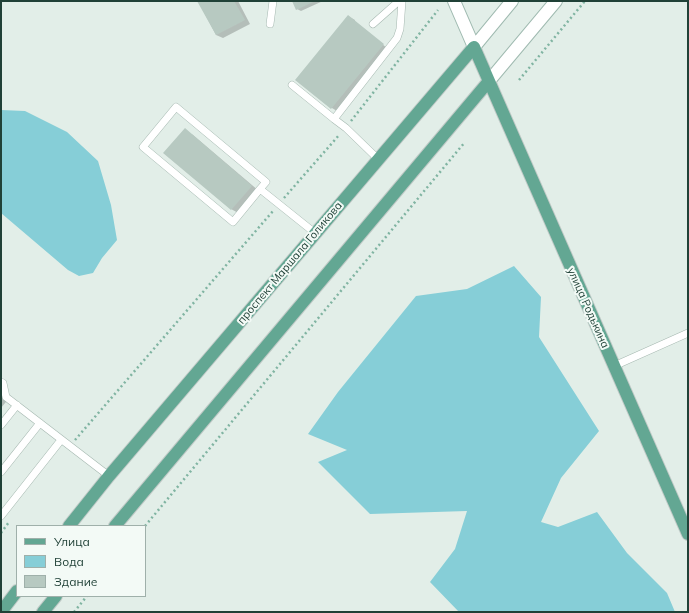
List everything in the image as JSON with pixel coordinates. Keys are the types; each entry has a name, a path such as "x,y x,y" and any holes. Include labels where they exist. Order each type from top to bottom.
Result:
{"main road":[{"path":"454,1 474,47"},
{"name":"проспект Маршала Голикова","path":"70,525 109,476 512,1"},
{"path":"116,525 556,1"},
{"name":"улица Родькина","path":"474,47 688,534"},
{"path":"1,612 16,593"},
{"path":"43,612 55,597"}],"lane":[{"path":"270,24 273,1"},
{"path":"373,24 401,1"},
{"path":"334,119 397,38 400,29 401,1"},
{"path":"292,85 346,128 378,159"},
{"path":"176,107 266,182 260,189 233,222 143,147 176,107"},
{"path":"260,189 315,233"},
{"path":"614,366 688,333"},
{"path":"1,382 3,383 6,397 109,476"},
{"path":"1,425 17,405"},
{"path":"1,472 40,423"},
{"path":"1,516 61,440"}],"path":[{"path":"519,80 585,1"},
{"path":"70,446 346,128 438,10"},
{"path":"146,525 465,142"},
{"path":"1,533 10,521"},
{"path":"74,612 86,597"}],"water":[{"path":"1,110 25,111 67,132 98,161 111,205 117,240 102,258 93,273 79,276 68,270 1,213"},
{"path":"514,266 541,297 539,337 599,431 561,478 541,522 558,527 597,512 627,553 667,593 675,612 459,612 430,582 455,549 467,511 370,514 318,462 347,450 308,434 338,392 416,296 467,289"}],"building":[{"path":"197,1 234,1 245,20 216,35"},
{"path":"292,1 315,1 296,10"},
{"path":"348,15 384,44 331,109 295,80"},
{"path":"185,128 252,186 231,210 163,153"}]}
